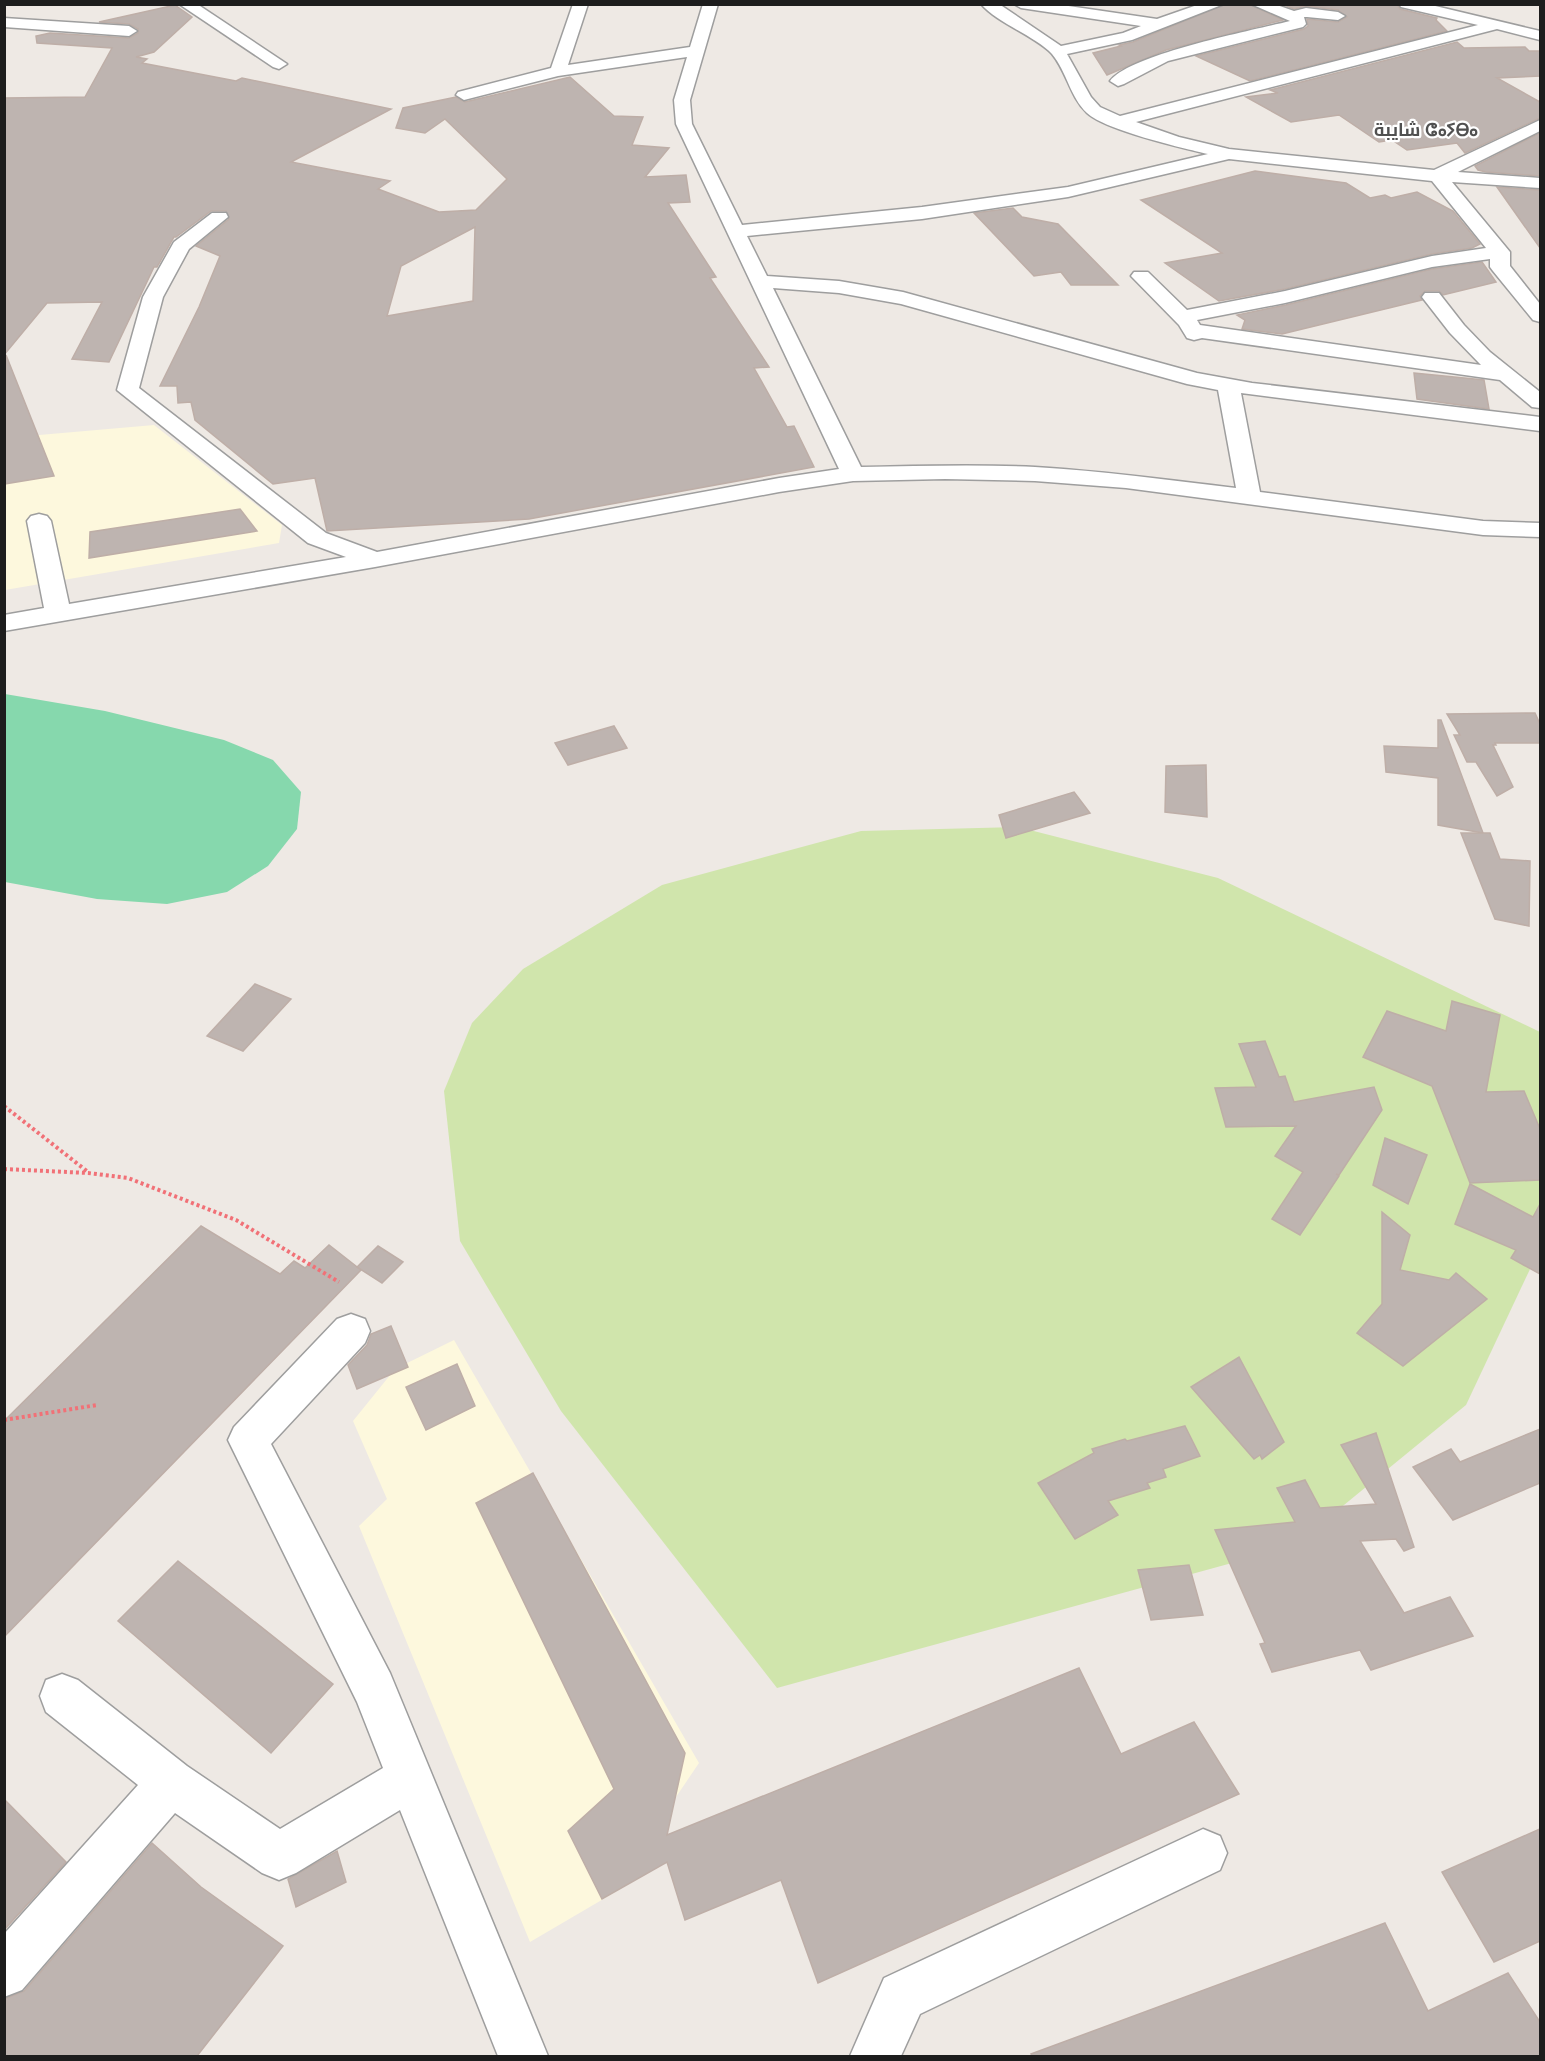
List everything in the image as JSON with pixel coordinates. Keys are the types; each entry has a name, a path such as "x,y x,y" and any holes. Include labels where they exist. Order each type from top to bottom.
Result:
{"street":[{"path":"186,4 279,64"},
{"path":"558,71 581,4"},
{"path":"711,4 682,100 684,124 853,474"},
{"path":"988,4 1058,51 1094,111 1118,122 1174,141 1229,154 1437,176 1540,183"},
{"path":"1021,4 1158,24"},
{"path":"1058,51 1127,37 1158,24 1173,10 1217,4"},
{"path":"1406,4 1540,35"},
{"path":"1210,22 1247,8 1294,16 1306,12 1338,16"},
{"path":"4,21 20,10"},
{"path":"79,28 95,16"},
{"path":"1118,81 1127,74 1155,64 1162,58 1298,24 1298,19 1294,16"},
{"path":"4,21 129,31"},
{"path":"1118,122 1500,24"},
{"path":"1162,58 1162,48 1167,41"},
{"path":"464,95 558,71 697,51"},
{"path":"1077,86 1135,81 1201,63"},
{"path":"1437,176 1540,125"},
{"path":"736,231 922,213 1068,192 1229,154"},
{"path":"1437,176 1500,252 1500,267 1533,299 1540,316"},
{"path":"219,217 181,246 153,297 128,390 317,538 375,560"},
{"path":"1186,323 1430,260 1464,254 1500,252"},
{"path":"1141,276 1186,323 1196,337 1195,379"},
{"path":"761,281 839,287 903,298 1195,379 1540,424"},
{"path":"1432,297 1457,329 1483,356 1540,402"},
{"path":"1186,323 1507,375"},
{"path":"1228,384 1250,499"},
{"path":"4,623 375,560 778,485 853,474 945,472 1035,474 1126,481 1483,528 1540,530"},
{"path":"39,521 58,614"},
{"path":"351,1331 248,1440 374,1689 523,2056"},
{"path":"62,1696 171,1782 279,1856 410,1778"},
{"path":"4,1972 171,1782"},
{"path":"875,2056 902,1996 1203,1853"}],"path":[{"path":"4,1106 88,1173"},
{"path":"4,1170 88,1173 129,1178 236,1220 339,1282"},
{"path":"4,1420 97,1405"}],"shaded area":[{"path":"154,425 282,525 279,543 5,590 5,438"},
{"path":"454,1340 699,1763 653,1831 658,1867 530,1942 359,1526 387,1499 353,1421 395,1369"}],"green space":[{"path":"5,694 105,711 224,740 273,760 301,792 297,829 268,866 227,892 167,904 97,899 5,882"},
{"path":"1018,827 1218,878 1540,1032 1540,1211 1531,1267 1466,1405 1294,1546 777,1688 561,1411 460,1241 444,1091 472,1023 523,969 662,885 861,831"}],"building":[{"path":"1226,4 1249,4 1283,20 1166,50 1107,75 1093,53 1133,42"},
{"path":"1282,4 1397,4 1400,9 1437,18 1436,20 1447,31 1250,81 1196,56 1304,29 1308,26 1307,19 1338,22 1347,17 1338,10 1306,6 1294,9"},
{"path":"175,5 192,17 154,52 136,57 147,59 142,63 236,81 242,78 391,109 291,162 390,181 378,189 439,212 476,210 507,179 445,119 425,133 396,128 403,108 456,97 465,102 570,77 614,116 643,117 632,145 669,148 645,177 686,175 690,202 668,203 716,277 710,278 769,367 754,368 787,427 794,426 814,467 529,519 327,531 315,478 273,484 195,420 191,402 178,403 177,386 160,386 199,307 220,256 196,246 229,219 226,211 211,211 174,237 157,267 154,267 109,362 72,359 102,302 47,303 4,355 4,98 85,97 112,48 37,43 36,36 50,33 129,38 138,33 138,29 129,24 99,22","holes":["475,227 473,301 387,316 401,266"]},
{"path":"1457,42 1464,48 1525,47 1529,51 1540,51 1540,76 1497,78 1540,102 1540,118 1465,153 1457,143 1407,150 1392,140 1379,142 1339,115 1291,122 1246,97 1278,93 1270,90"},
{"path":"1540,133 1540,176 1486,172 1478,170 1475,166"},
{"path":"1255,171 1346,183 1370,198 1385,195 1391,198 1417,192 1453,211 1480,244 1472,248 1432,254 1285,289 1219,301 1165,263 1222,253 1141,200"},
{"path":"1497,187 1540,190 1540,248"},
{"path":"1013,208 1022,217 1058,224 1118,285 1071,285 1061,272 1034,276 974,213"},
{"path":"1482,262 1496,282 1443,295 1439,291 1425,291 1420,296 1422,300 1282,334 1242,329 1245,320 1237,315 1432,269"},
{"path":"6,355 54,476 4,484"},
{"path":"1414,373 1484,380 1489,409 1417,399"},
{"path":"240,509 257,531 89,558 90,532"},
{"path":"1535,713 1540,724 1540,743 1495,743 1496,745 1493,745 1513,787 1497,796 1476,762 1467,762 1454,735 1460,735 1447,714"},
{"path":"1438,720 1441,720 1483,833 1438,825 1438,778 1386,772 1384,746 1438,748"},
{"path":"614,726 627,748 568,765 555,743"},
{"path":"1206,765 1207,817 1165,812 1166,766"},
{"path":"1074,792 1090,813 1006,838 999,815"},
{"path":"1461,833 1490,833 1500,859 1530,861 1529,926 1495,919"},
{"path":"255,984 291,999 243,1051 207,1036"},
{"path":"1452,1001 1500,1015 1486,1092 1524,1091 1540,1129 1540,1180 1470,1183 1432,1086 1363,1057 1387,1011 1446,1031"},
{"path":"1265,1041 1279,1077 1285,1076 1294,1102 1374,1087 1382,1110 1339,1175 1336,1174 1339,1176 1300,1235 1272,1219 1303,1172 1275,1156 1296,1126 1226,1127 1215,1088 1256,1087 1239,1044"},
{"path":"1385,1138 1427,1155 1408,1204 1373,1185"},
{"path":"1470,1184 1533,1217 1540,1204 1540,1274 1511,1258 1516,1250 1455,1224"},
{"path":"1382,1212 1410,1235 1400,1270 1449,1280 1456,1273 1487,1299 1403,1366 1357,1333 1382,1304"},
{"path":"201,1226 280,1274 294,1261 305,1268 329,1245 361,1270 4,1637 4,1421"},
{"path":"378,1246 403,1262 382,1283 357,1267"},
{"path":"391,1326 408,1367 357,1389 348,1365 367,1345 371,1334"},
{"path":"1239,1357 1284,1442 1262,1459 1260,1455 1254,1459 1191,1387"},
{"path":"457,1364 475,1406 426,1430 406,1387"},
{"path":"1185,1426 1200,1456 1163,1469 1166,1477 1147,1483 1150,1488 1108,1501 1118,1515 1075,1539 1038,1483 1094,1453 1092,1449"},
{"path":"1540,1429 1540,1483 1453,1520 1413,1467 1451,1449 1460,1462"},
{"path":"1376,1433 1414,1547 1404,1551 1396,1539 1360,1541 1404,1613 1450,1597 1473,1636 1371,1670 1360,1650 1272,1672 1260,1644 1265,1643 1215,1530 1295,1522 1277,1488 1305,1480 1320,1508 1376,1504 1341,1445"},
{"path":"533,1473 685,1753 667,1835 1079,1668 1121,1754 1194,1722 1239,1794 818,1983 781,1880 685,1920 667,1862 602,1899 568,1831 614,1789 476,1503"},
{"path":"178,1561 333,1684 271,1753 118,1621"},
{"path":"1189,1565 1203,1615 1151,1620 1138,1570"},
{"path":"4,1799 66,1862 4,1930"},
{"path":"1540,1829 1540,1941 1494,1962 1442,1872"},
{"path":"152,1843 201,1887 283,1946 197,2056 4,2056 4,1999 24,1991"},
{"path":"337,1851 346,1882 296,1907 288,1879"},
{"path":"1385,1923 1428,2011 1508,1973 1540,2022 1540,2056 1032,2056 1031,2054"}],"district":[{"name":"شايبة ⵛⴰⵢⴱⴰ","path":"1426,130"}]}
